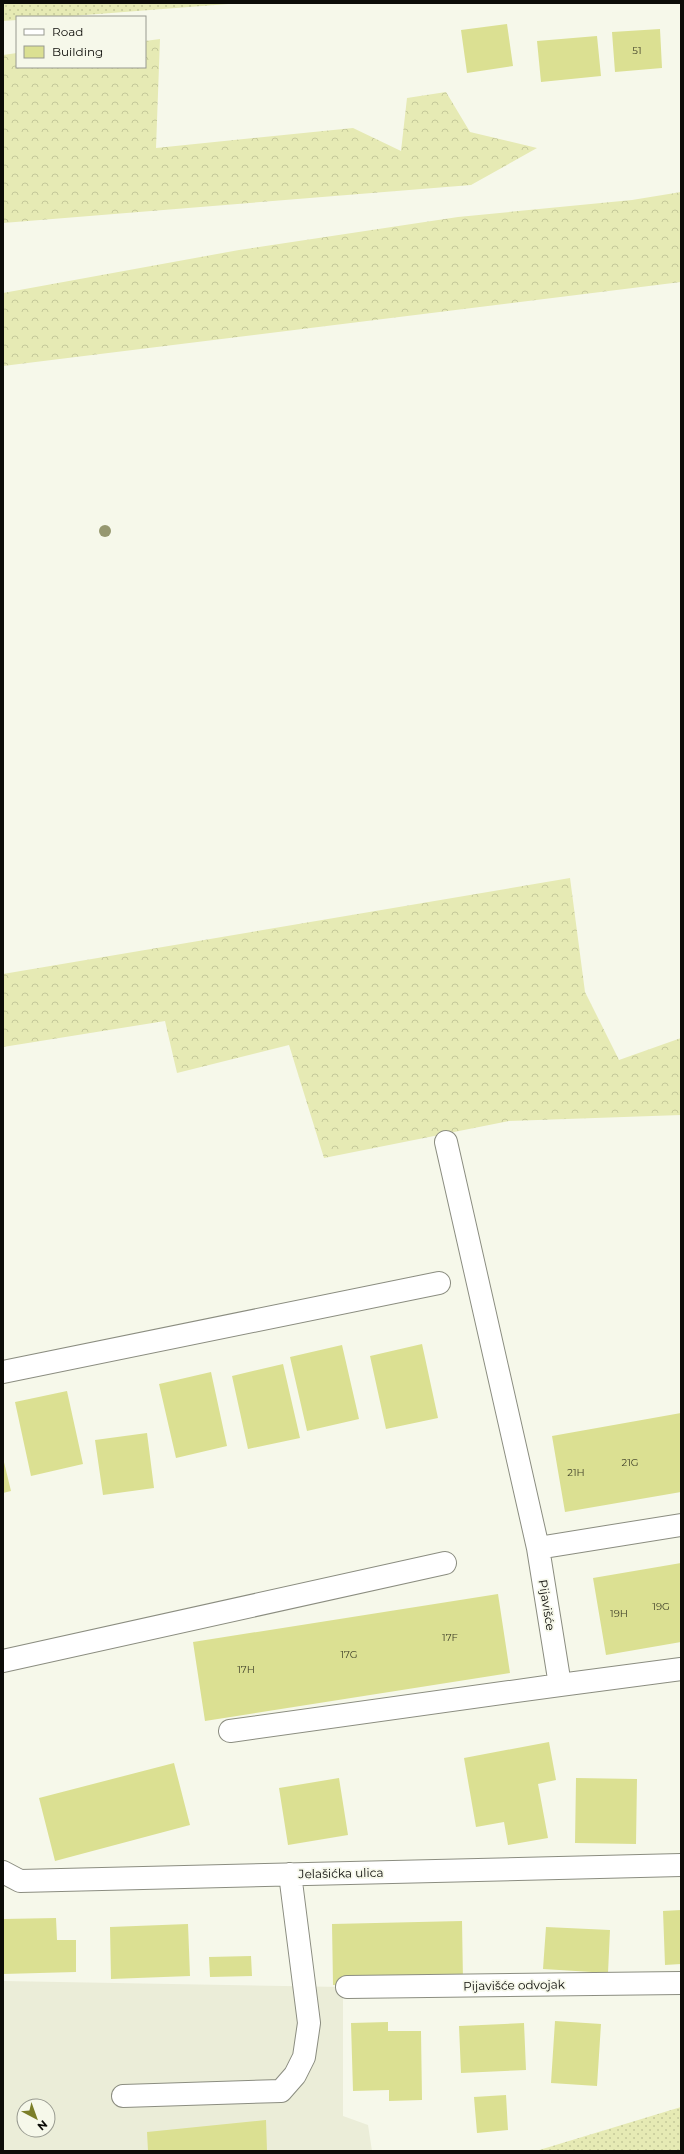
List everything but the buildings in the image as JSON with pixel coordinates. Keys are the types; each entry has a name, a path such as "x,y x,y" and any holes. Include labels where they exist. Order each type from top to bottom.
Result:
{"street":[{"name":"Pijavišće","path":"446,1142 538,1548 560,1685"},
{"path":"3,1372 439,1283"},
{"path":"538,1548 681,1525"},
{"path":"3,1661 445,1563"},
{"path":"230,1731 681,1669"},
{"name":"Jelašićka ulica","path":"3,1872 20,1880 681,1865"},
{"path":"123,2096 281,2092 295,2075 304,2057 309,2023 290,1874"},
{"name":"Pijavišće odvojak","path":"347,1988 681,1983"}],"shaded area":[{"path":"3,1981 343,1987 343,2116 368,2125 372,2151 3,2151"}],"green space":[{"path":"3,3 241,3 72,16 16,16 16,20 3,21"},
{"path":"160,39 156,148 353,128 401,151 407,98 446,92 470,132 537,148 471,185 3,223 3,55 16,53 16,68 146,68 146,41"},
{"path":"681,192 681,282 3,366 3,293 239,250 458,217 632,200"},
{"path":"570,878 585,992 619,1060 681,1038 681,1115 509,1121 324,1158 289,1045 177,1073 165,1021 3,1047 3,974"},
{"path":"681,2107 681,2151 536,2151"}]}
